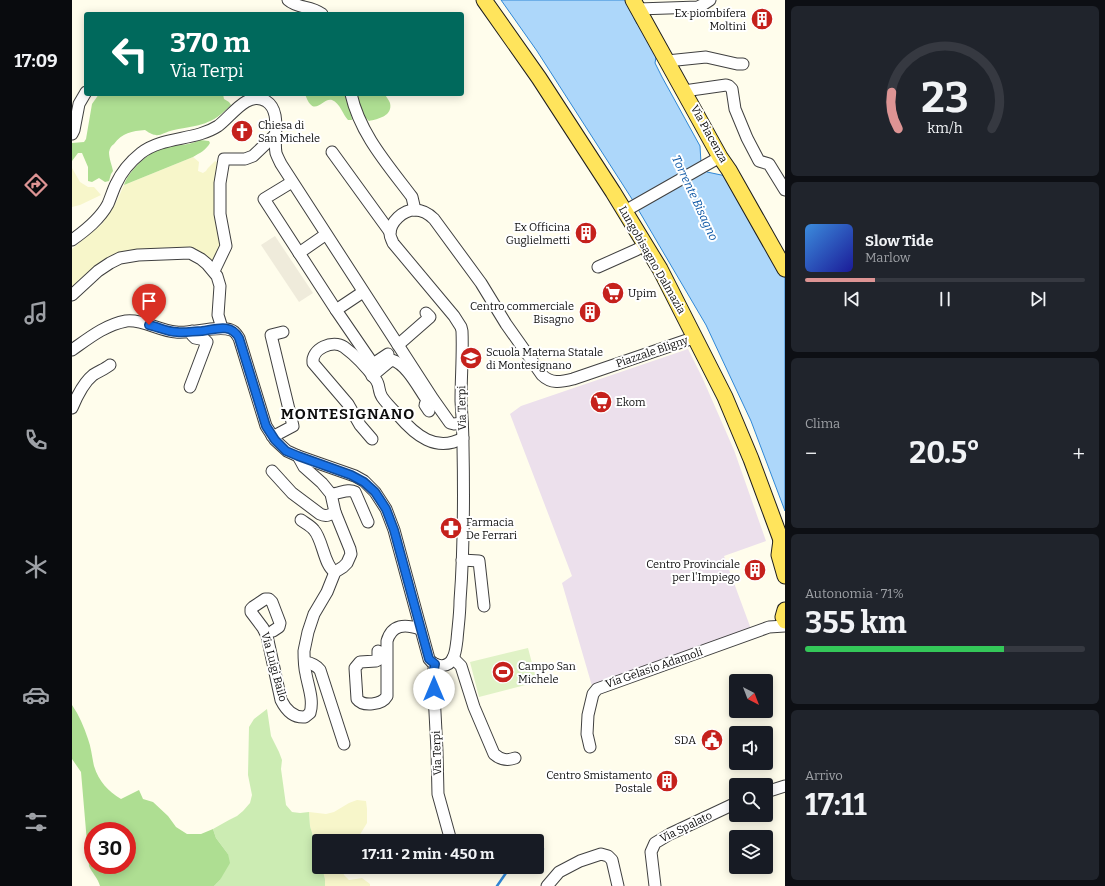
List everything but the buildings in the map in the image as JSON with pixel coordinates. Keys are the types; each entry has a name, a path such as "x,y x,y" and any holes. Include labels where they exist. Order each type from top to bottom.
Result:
{"main road":[{"name":"Lungobisagno Dalmazia","path":"484,0 629,209 645,245 660,269 696,337 728,404 784,543"},
{"name":"Via Piacenza","path":"636,4 684,90 716,160 729,170 785,269"},
{"path":"784,543 779,555 785,576"}],"street":[{"path":"288,0 296,6 311,8 320,12"},
{"path":"636,4 698,7 710,0"},
{"path":"667,61 706,57 743,64"},
{"path":"684,90 726,85 729,86 732,89 735,109 747,138 760,161 769,164 785,190"},
{"path":"72,134 79,104 84,95"},
{"path":"352,96 366,135 412,197 415,210 409,210 398,218 394,222 390,232"},
{"path":"72,240 100,216 108,204 121,174 141,153 154,146 174,139 206,132 217,126 248,100 256,98 266,101 272,108 276,117 276,153 281,164 398,345 434,409"},
{"path":"214,271 226,246 220,214 220,183 224,159 245,159 253,156 275,135"},
{"name":"Via Terpi","path":"332,152 390,232 393,243 454,316 462,331 462,560 459,618 453,658"},
{"path":"629,209 716,160"},
{"path":"292,182 264,199 373,364 388,354"},
{"name":"Piazzale Bligny","path":"415,210 427,213 434,219 481,283 506,324 546,379 559,382 573,379 696,337"},
{"path":"299,253 326,235"},
{"path":"598,267 645,245"},
{"path":"72,295 98,271 120,258 138,255 190,253 201,259 214,271 217,276 220,286 218,315 222,328"},
{"path":"336,310 363,292"},
{"path":"398,345 412,327 430,317 426,313"},
{"path":"72,350 96,332 116,324 130,321 177,332 222,328 232,330 237,333 266,426 275,440 286,451 354,476 364,482 375,492 386,509 394,530 429,659 435,664 442,666 446,665 453,658 461,666 474,707 494,754 498,758 507,760 515,758"},
{"path":"190,387 206,342 205,340 195,338 192,335 192,331"},
{"path":"272,436 293,426 270,335 283,332"},
{"path":"372,438 360,425 348,404 314,365 313,357 323,347 341,345 352,354 379,386 376,395 387,402 407,426 423,439 440,443 452,442 463,438"},
{"path":"372,376 390,361 395,361 405,368 412,377 427,400 425,405 434,409 450,423 462,423"},
{"path":"72,408 82,387 88,380 110,365"},
{"path":"434,409 452,408 461,400"},
{"name":"Via Luigi Bailo","path":"273,631 279,627 280,623 272,602 265,599 253,607 251,612 263,628 266,636 281,700 285,708 290,713 302,717 308,715 312,706 305,672 304,651 311,620 317,607 327,592 336,572 347,563 351,554 335,512 331,494 322,483 304,467 298,456"},
{"path":"272,471 292,493 320,514 329,516 335,512"},
{"path":"331,494 354,490 368,522"},
{"path":"301,520 314,529 330,567 336,572"},
{"path":"462,560 479,561 484,606"},
{"name":"Via Gelasio Adamoli","path":"590,748 587,734 588,715 593,694 597,689 770,627 785,617"},
{"path":"378,651 378,660 360,662 355,668 357,699 364,704 382,702 387,696 387,641 389,633 394,629 403,626 412,626 420,629"},
{"path":"304,662 315,665 320,670 344,744"},
{"name":"Via Terpi","path":"435,664 433,674 438,794 449,834"},
{"path":"773,790 785,786"},
{"name":"Via Spalato","path":"655,886 651,852 655,843 670,834 729,806"},
{"path":"546,886 559,872 580,861 601,854 608,856 612,860 618,886"}],"shaded area":[{"path":"275,236 313,293 299,302 261,245"},
{"path":"688,349 734,450 766,541 724,556 751,629 741,634 592,686 562,583 572,576 510,414 521,406"}],"green space":[{"path":"98,96 223,96 224,99 231,105 218,117 205,123 174,130 160,135 153,135 145,130 132,132 120,137 111,146 109,152 113,171 109,181 105,182 99,178 92,182 88,181 88,167 82,153 78,153 72,161 72,143 84,142 86,139 92,104"},
{"path":"306,96 346,96 350,105 352,120 348,120 339,106 332,100 325,101 315,107 308,102"},
{"path":"356,96 386,96 390,103 387,114 369,121 364,116"},
{"path":"200,140 209,141 210,143 205,149 193,157 124,185 130,173 140,162 158,149 170,146 185,145"},
{"path":"193,157 199,162 198,171 203,173 215,161 217,162 215,192 222,247 213,264 189,248 138,249 123,252 99,264 72,287 72,249 102,224 116,203 124,185"},
{"path":"72,168 80,182 88,187 94,187 101,195 80,205 72,207"},
{"name":"Campo San Michele","path":"528,648 537,682 479,697 470,662"},
{"path":"72,705 79,717 90,745 96,772 101,781 112,793 121,799 139,790 143,799 153,802 168,816 176,827 187,834 201,834 213,829 216,838 228,854 230,863 220,880 214,886 100,886 94,874 136,874 136,822 85,822 81,772 72,759"},
{"path":"267,709 271,736 282,760 281,769 286,805 292,812 309,812 312,834 312,874 324,874 325,886 214,886 220,880 228,854 216,838 213,829 237,816 243,811 250,803 252,795 248,775 249,727 254,719"},
{"path":"357,800 366,801 367,823 360,834 312,834 309,812 326,814 334,812"},
{"path":"324,874 344,874 349,880 362,878 370,884 370,886 325,886"}],"water":[{"name":"Torrente Bisagno","path":"501,0 628,0 637,15 634,18 637,24 640,23 657,52 655,63 700,146 701,163 707,172 726,176 785,278 785,511 751,421 706,325 632,199 537,51"}],"waterway":[{"path":"497,886 505,874"}],"place":[{"name":"Ex piombifera Moltini","path":"762,19"},
{"name":"Chiesa di San Michele","path":"242,131"},
{"name":"Ex Officina Guglielmetti","path":"586,233"},
{"name":"Upim","path":"613,293"},
{"name":"Centro commerciale Bisagno","path":"590,312"},
{"name":"Scuola Materna Statale di Montesignano","path":"471,358"},
{"name":"Ekom","path":"601,402"},
{"name":"Farmacia De Ferrari","path":"451,528"},
{"name":"Centro Provinciale per l'Impiego","path":"755,570"},
{"name":"Campo San Michele","path":"503,672"},
{"name":"SDA","path":"712,740"},
{"name":"Centro Smistamento Postale","path":"667,781"}],"district":[{"name":"MONTESIGNANO","path":"348,414"}],"route":[{"path":"149,325 177,332 202,331 222,328 232,330 237,333 266,426 275,440 286,451 351,475 364,482 375,492 386,509 394,530 425,646 429,659 435,664 433,674 434,689"}]}
